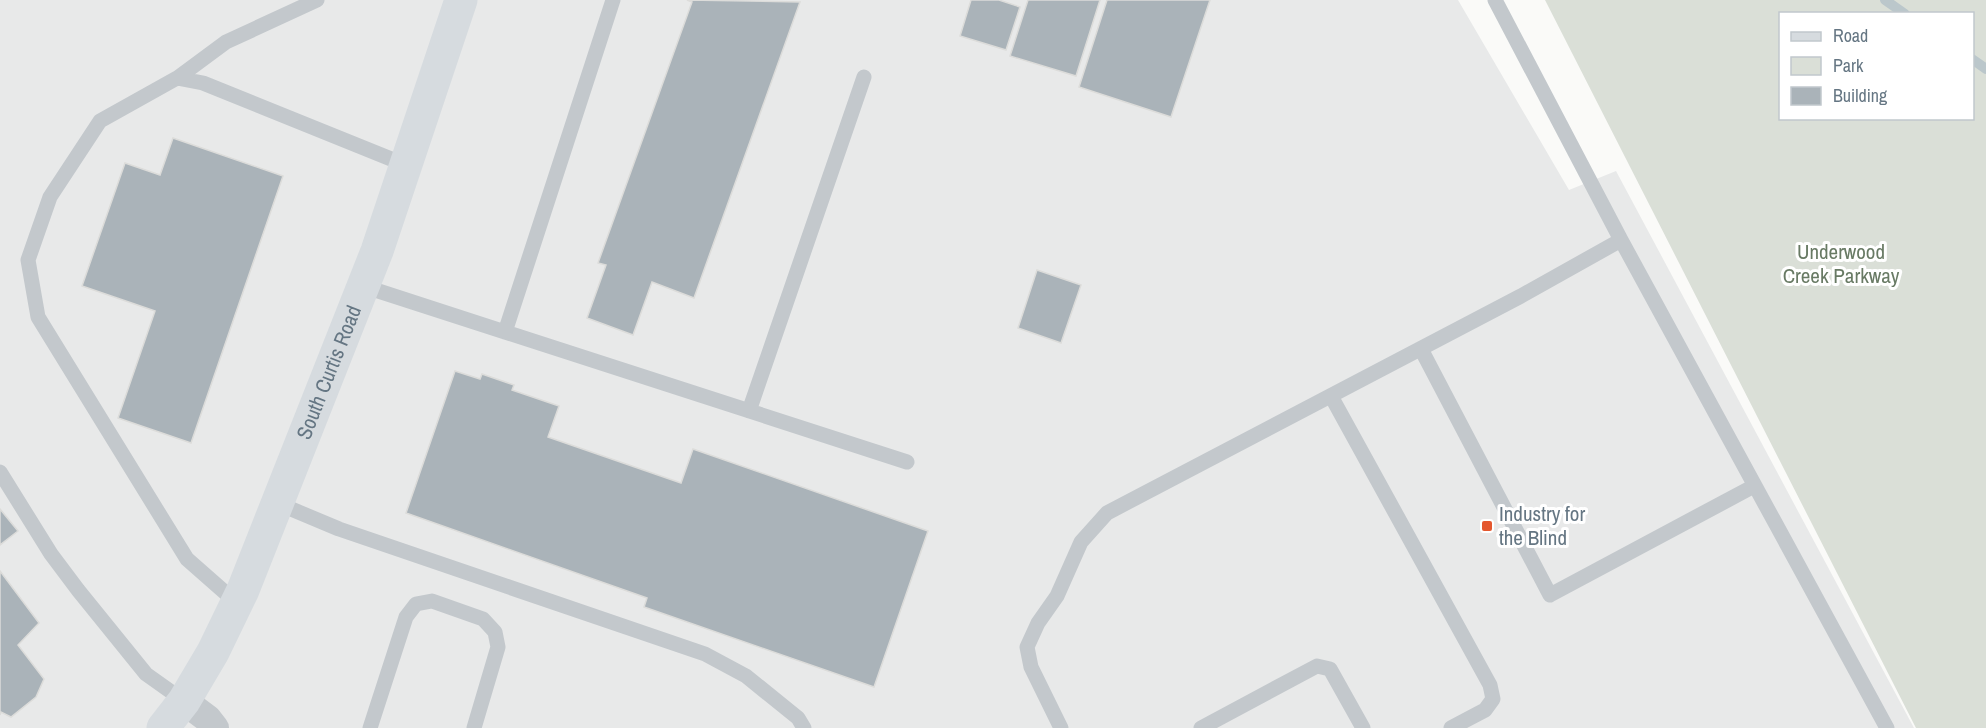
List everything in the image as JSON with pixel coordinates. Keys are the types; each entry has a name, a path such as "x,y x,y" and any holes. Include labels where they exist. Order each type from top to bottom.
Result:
{"street":[{"name":"South Curtis Road","path":"164,728 184,701 237,603 278,503 363,286 406,165 458,1"},
{"path":"184,701 208,719 214,728"}],"lane":[{"path":"237,603 187,559 38,317 28,260 50,197 100,121 176,79 226,42 317,0"},
{"path":"505,332 613,0"},
{"path":"1495,0 1621,240 1887,728"},
{"path":"749,411 864,77"},
{"path":"176,79 203,83 406,165"},
{"path":"1061,728 1031,667 1027,647 1038,623 1057,596 1081,542 1107,513 1621,240"},
{"path":"363,286 908,462"},
{"path":"1421,348 1550,595 1755,486"},
{"path":"1331,396 1490,685 1493,699 1485,710 1451,728"},
{"path":"0,472 51,554 78,590 146,674 184,701"},
{"path":"278,503 339,529 705,654 746,676 798,718 804,728"},
{"path":"370,728 406,617 416,604 432,601 483,619 495,632 498,647 474,728"},
{"path":"1201,728 1317,666 1330,669 1363,728"}],"shaded area":[{"path":"0,0 1458,0 1569,190 1616,171 1914,728 0,728"}],"green space":[{"name":"Underwood Creek Parkway","path":"1545,0 1986,0 1986,728 1916,728"}],"building":[{"path":"687,0 800,2 694,298 652,282 633,335 587,318 606,265 598,263 692,2"},
{"path":"971,0 999,0 1020,7 1006,50 960,36"},
{"path":"1028,0 1100,0 1076,76 1010,56"},
{"path":"1107,0 1210,0 1171,117 1079,87"},
{"path":"173,138 283,176 191,443 118,418 155,311 82,286 125,163 160,175"},
{"path":"1037,270 1081,285 1061,343 1018,328"},
{"path":"455,371 480,379 482,374 514,385 512,390 559,406 548,437 681,483 693,449 928,531 874,687 644,607 647,598 406,513"},
{"path":"0,509 18,531 0,545"},
{"path":"0,571 39,623 18,645 44,679 36,697 11,717 1,712 0,715"}],"waterway":[{"path":"1885,0 1902,12"},
{"path":"1974,60 1986,69"}],"place":[{"name":"Industry for the Blind","path":"1487,526"}]}
